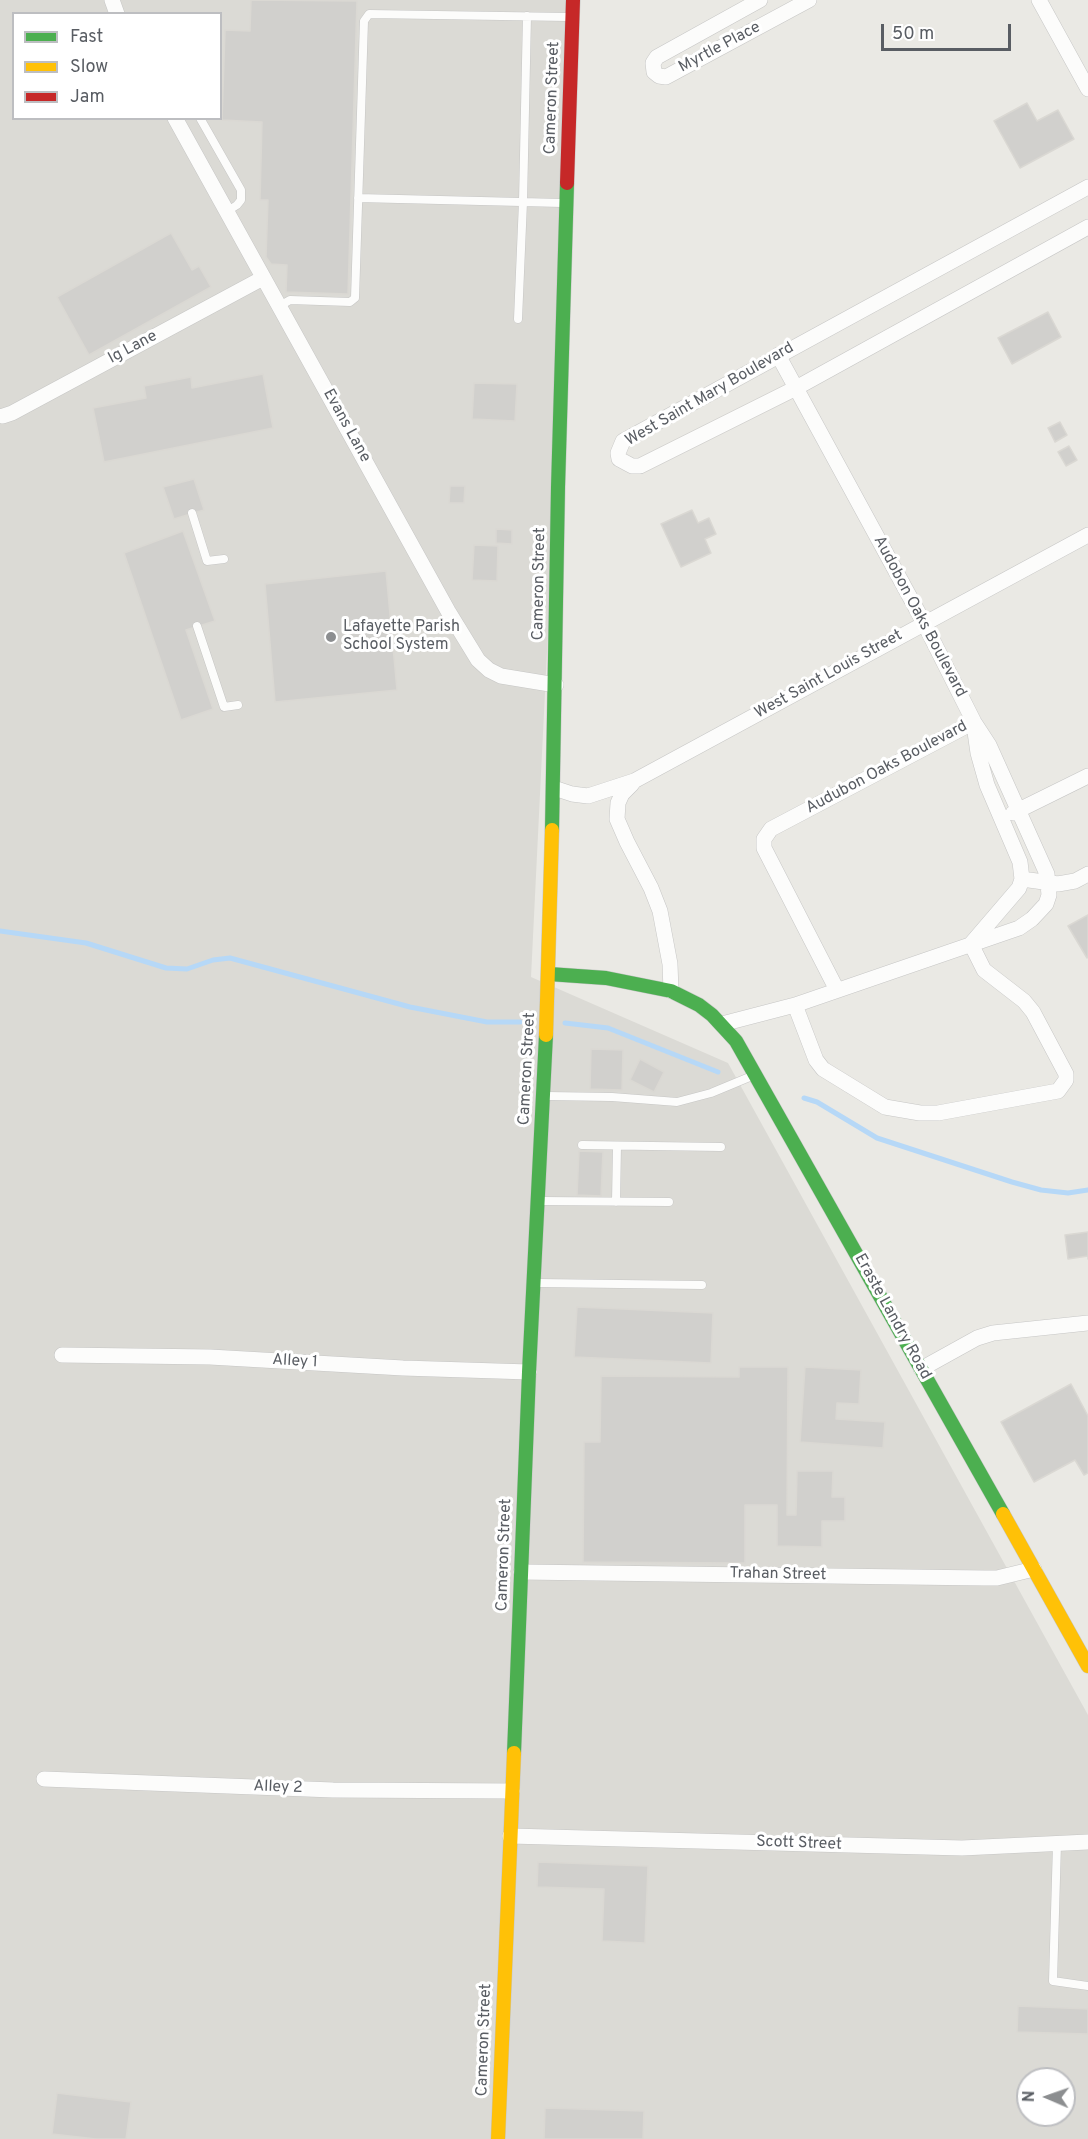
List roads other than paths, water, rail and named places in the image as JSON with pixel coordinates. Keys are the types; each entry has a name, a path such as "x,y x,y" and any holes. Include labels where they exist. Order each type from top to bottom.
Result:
{"main road":[{"name":"Cameron Street","path":"498,2139 529,1372 549,974 559,464 573,0"},
{"name":"Eraste Landry Road","path":"549,974 606,978 671,991 699,1005 722,1024 736,1041 1088,1666"}],"street":[{"name":"Myrtle Place","path":"760,0 657,57 653,63 654,72 666,77 809,0"},
{"path":"1039,0 1088,89"},
{"name":"Evans Lane","path":"176,120 448,611 478,660 489,670 501,676 556,685"},
{"name":"West Saint Mary Boulevard","path":"1088,187 623,441 618,453 619,459 632,466 640,466 796,387 1088,227"},
{"name":"Ig Lane","path":"3,416 263,279"},
{"path":"778,355 796,387"},
{"name":"Audobon Oaks Boulevard","path":"796,387 924,623 974,722 989,745 1020,809 1049,883"},
{"name":"West Saint Louis Street","path":"634,781 1088,535"},
{"name":"Audubon Oaks Boulevard","path":"837,990 764,848 764,839 771,829 974,722 978,753 987,785 1020,862 1022,879"},
{"path":"1002,819 1088,776"},
{"path":"554,788 588,796 634,781"},
{"path":"634,781 618,802 617,819 660,911 670,963 671,991"},
{"path":"971,944 1019,888 1022,879 1067,883 1088,874"},
{"path":"722,1024 795,1005 1019,928 1032,919 1046,904 1049,883"},
{"path":"795,1005 816,1060 823,1069 885,1107 920,1113 938,1113 1058,1091 1066,1080 1066,1074 1033,1012 1024,1001 984,970 971,944"},
{"path":"921,1369 977,1338 993,1333 1088,1323"},
{"name":"Alley 1","path":"62,1355 210,1357 403,1368 529,1372"},
{"name":"Trahan Street","path":"521,1572 997,1578 1034,1569"},
{"name":"Alley 2","path":"44,1779 333,1790 512,1791"},
{"name":"Scott Street","path":"510,1836 962,1848 1088,1842"}],"lane":[{"path":"279,307 290,300 351,302 355,298 364,21 369,14 572,18"},
{"path":"518,319 527,16"},
{"path":"201,120 241,190 241,200 226,212"},
{"path":"358,198 566,203"},
{"path":"192,513 207,561 224,560"},
{"path":"197,627 224,707 237,705"},
{"path":"543,1096 612,1097 677,1102 711,1093 756,1075"},
{"path":"582,1145 721,1147"},
{"path":"616,1202 617,1146"},
{"path":"538,1201 669,1202"},
{"path":"533,1283 702,1285"},
{"path":"1057,1844 1053,1981 1088,1986"}],"waterway":[{"path":"0,931 86,943 166,968 187,969 213,960 230,958 410,1007 487,1022 520,1022"},
{"path":"565,1023 608,1028 718,1072"},
{"path":"804,1098 817,1102 877,1138 1012,1182 1041,1190 1068,1193 1088,1190"}],"place":[{"name":"Lafayette Parish School System","path":"331,637"}]}
